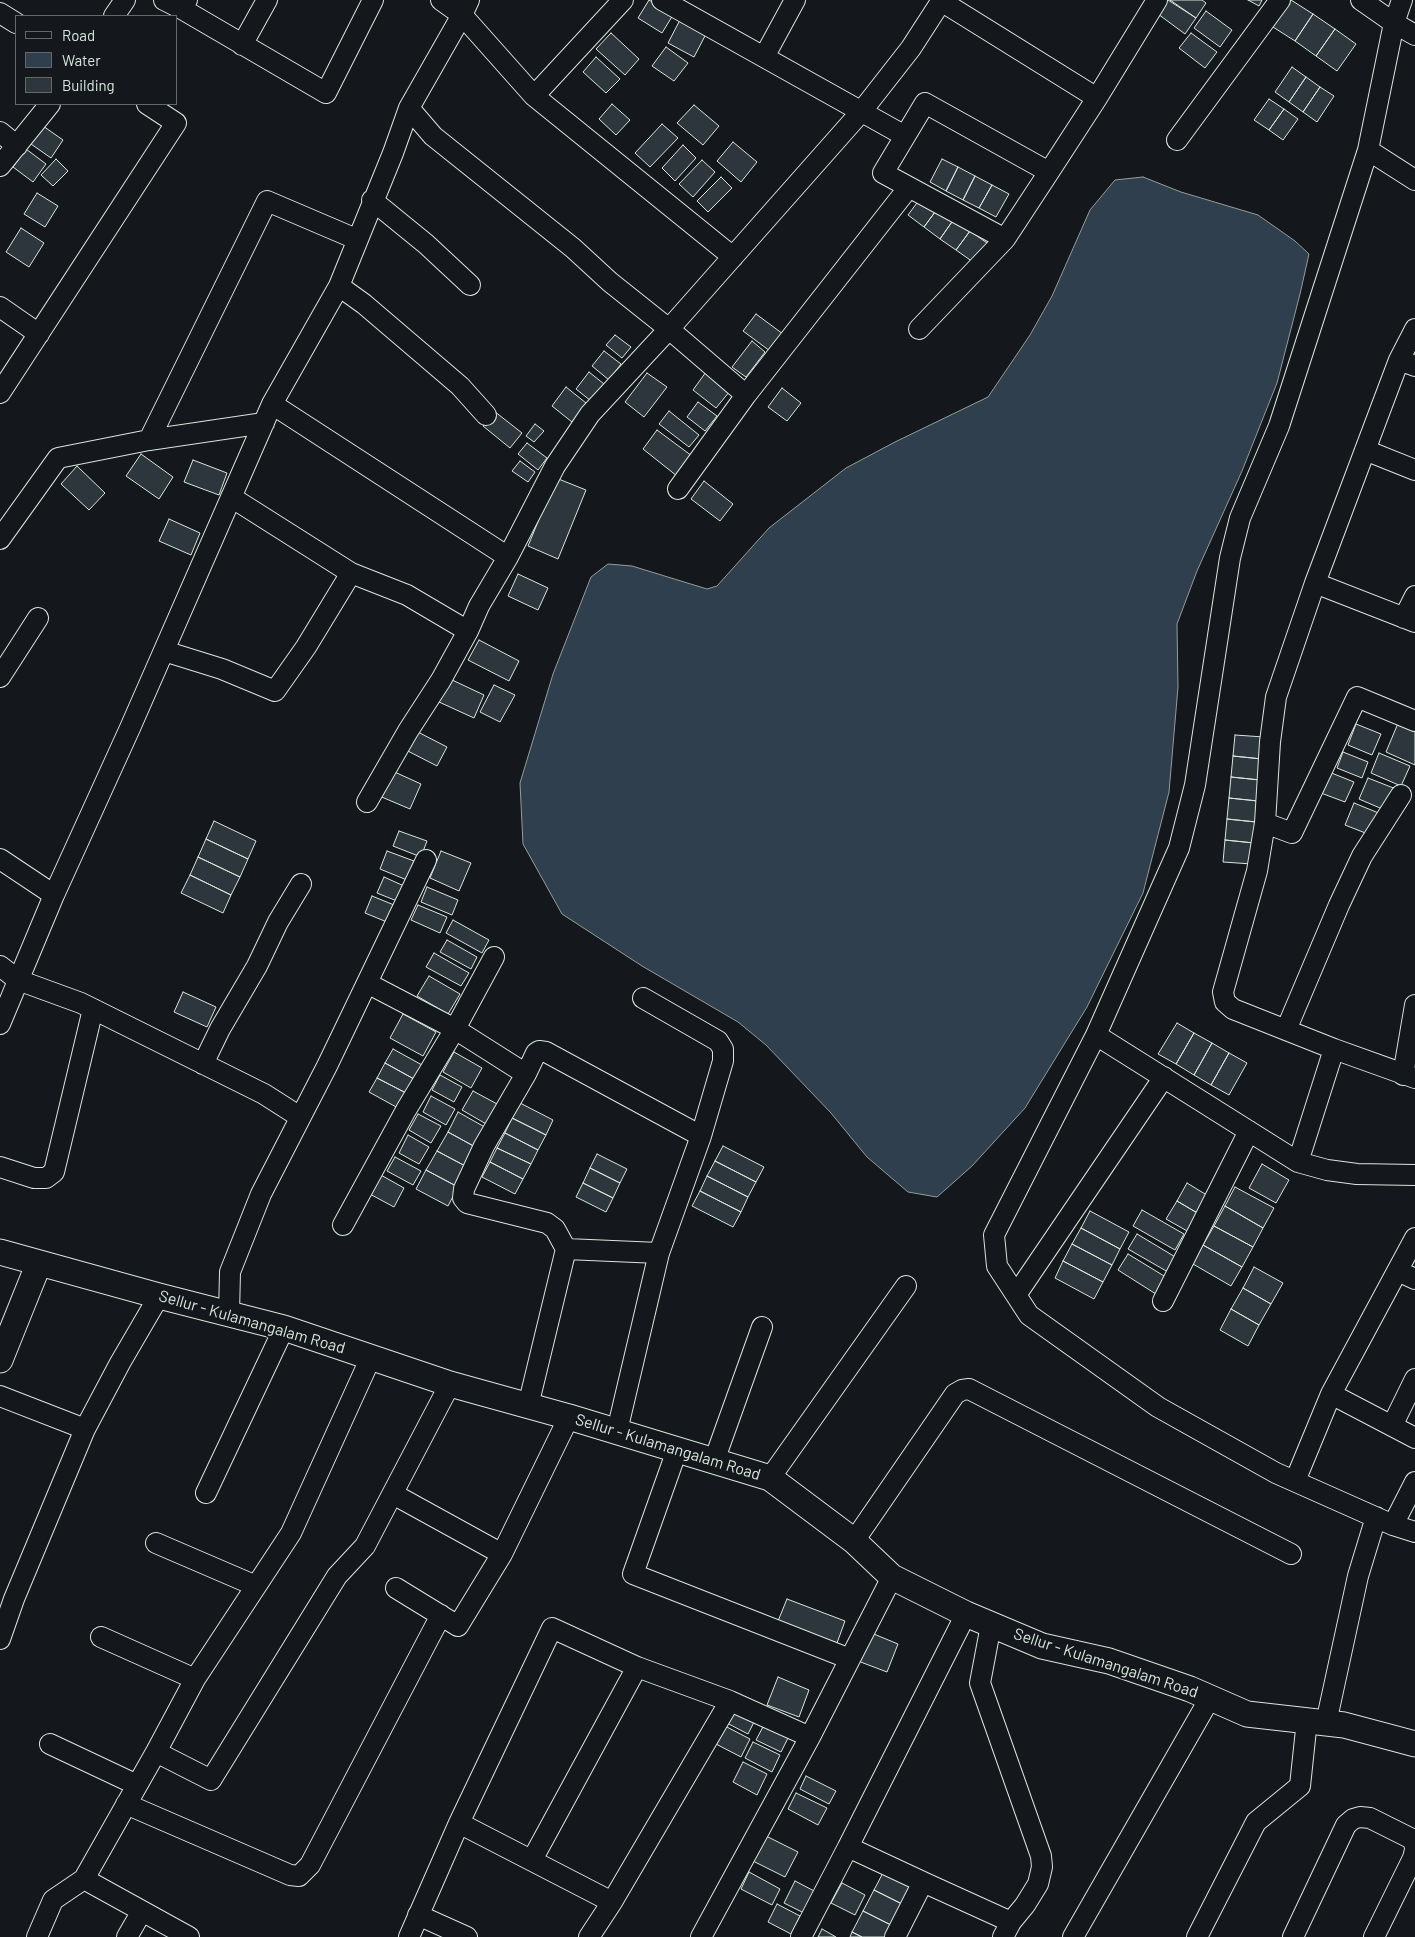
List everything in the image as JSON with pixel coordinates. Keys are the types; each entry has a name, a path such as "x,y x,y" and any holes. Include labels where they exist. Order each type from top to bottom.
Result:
{"main road":[{"name":"Sellur - Kulamangalam Road","path":"0,1252 284,1328 450,1384 618,1431 770,1478 854,1541 892,1578 991,1625 1042,1646 1110,1661 1210,1698 1246,1714 1344,1725 1415,1744"},
{"path":"0,1360 39,1262"}],"street":[{"path":"115,15 125,0"},
{"path":"242,44 267,0"},
{"path":"178,3 242,44 326,93 372,0"},
{"path":"441,0 466,8 534,96 733,257"},
{"path":"534,96 623,0"},
{"path":"662,0 905,136"},
{"path":"764,57 795,0"},
{"path":"919,330 1005,239 1097,98 1157,0"},
{"path":"1177,140 1280,0"},
{"path":"1361,0 1415,35"},
{"path":"1402,0 1394,23 1368,150 1279,426 1240,518 1230,558 1195,785 1179,848 1096,1035 994,1235 997,1266 1029,1315 1158,1407 1276,1473 1385,1521 1415,1532"},
{"path":"367,802 408,731 441,680 555,466 590,414 669,329 861,112 911,48 941,1 1097,98"},
{"path":"0,1024 54,895 164,651 272,404 339,286 356,239 393,154 409,108 466,8"},
{"path":"0,13 15,22"},
{"path":"1005,239 883,173 924,103 1049,172"},
{"path":"0,166 49,105"},
{"path":"0,393 176,123 149,105"},
{"path":"409,108 433,136 573,248 610,282 669,329 746,395"},
{"path":"0,132 17,146"},
{"path":"1368,150 1415,180"},
{"path":"678,489 746,395 909,187"},
{"path":"372,200 426,244 470,285"},
{"path":"150,440 267,201 356,239"},
{"path":"339,286 364,304 460,386 486,415"},
{"path":"0,307 39,334"},
{"path":"1415,329 1407,363 1366,450 1315,583 1276,697 1270,742 1265,823 1257,871 1223,992 1225,1002 1233,1009 1409,1076 1415,1005"},
{"path":"272,404 508,557"},
{"path":"0,539 58,458 150,440 264,423"},
{"path":"1366,450 1415,470"},
{"path":"231,497 351,573 407,594 468,631"},
{"path":"164,651 222,669 275,691 306,647 351,573"},
{"path":"1315,583 1409,620 1415,596"},
{"path":"0,677 38,618"},
{"path":"1265,823 1292,833 1357,697 1415,721"},
{"path":"1286,1030 1362,856 1401,795"},
{"path":"0,859 54,895"},
{"path":"229,1314 230,1272 261,1194 367,983 426,860"},
{"path":"203,1064 220,1029 257,966 278,922 301,884"},
{"path":"344,1225 410,1103 456,1030 494,956"},
{"path":"0,966 18,980 92,1009 264,1094 300,1117"},
{"path":"367,983 456,1030 526,1074"},
{"path":"618,1431 659,1253 701,1136 723,1061 723,1049 718,1041 643,998"},
{"path":"0,1166 34,1178 46,1178 54,1172 92,1009"},
{"path":"1096,1035 1298,1162 1327,1170 1357,1174 1415,1175"},
{"path":"1298,1162 1334,1049"},
{"path":"659,1253 562,1240 547,1223 467,1203 463,1198 464,1189 484,1146 526,1074 536,1053 540,1051 546,1052 701,1136"},
{"path":"1016,1296 1164,1077"},
{"path":"1163,1301 1249,1131"},
{"path":"1295,1482 1331,1394 1406,1275 1415,1238"},
{"path":"528,1406 562,1240"},
{"path":"770,1478 906,1286"},
{"path":"0,1639 14,1599 85,1430 120,1363 159,1296"},
{"path":"714,1461 762,1327"},
{"path":"206,1493 284,1328"},
{"path":"37,1937 54,1900 84,1879 195,1679 291,1533 371,1357"},
{"path":"1392,1426 1415,1379"},
{"path":"156,1752 211,1780 337,1576 365,1546 450,1384"},
{"path":"854,1541 955,1394 969,1389 1291,1554"},
{"path":"1331,1394 1415,1438"},
{"path":"0,1396 85,1430"},
{"path":"396,1588 458,1626 502,1554 569,1417"},
{"path":"677,1450 632,1574 850,1659"},
{"path":"1197,1937 1256,1822 1300,1786 1316,1722 1358,1576 1385,1521 1415,1482"},
{"path":"393,1494 502,1554"},
{"path":"156,1543 256,1586"},
{"path":"701,1937 810,1737 892,1578"},
{"path":"801,1937 966,1614"},
{"path":"126,1804 290,1876 299,1876 310,1865 441,1615"},
{"path":"848,1847 923,1882 1007,1929 1026,1905 1038,1884 1042,1867 1041,1856 980,1683 991,1625"},
{"path":"409,1937 458,1823 552,1628 637,1667 730,1701 810,1737"},
{"path":"101,1637 195,1679"},
{"path":"532,1860 637,1667"},
{"path":"1073,1937 1210,1698"},
{"path":"589,1937 612,1902 730,1701"},
{"path":"50,1744 137,1785"},
{"path":"1293,1937 1346,1825 1353,1819 1360,1817 1370,1818 1412,1839 1415,1846"},
{"path":"458,1823 612,1902"},
{"path":"1374,1937 1414,1858 1415,1850"},
{"path":"84,1879 189,1937"},
{"path":"895,1937 923,1882"},
{"path":"127,1937 142,1911"},
{"path":"418,1915 467,1937"}],"water":[{"path":"1143,177 1181,192 1258,215 1295,241 1309,254 1300,294 1277,383 1242,471 1197,571 1177,624 1178,687 1169,792 1143,893 1087,1007 1025,1108 972,1166 937,1197 908,1192 867,1157 831,1113 766,1045 738,1022 642,966 562,914 523,844 520,783 553,674 591,577 608,564 632,566 707,589 717,586 769,528 846,468 988,397 1030,335 1052,296 1090,210 1115,180"}],"building":[{"path":"649,0 673,15 662,33 638,18"},
{"path":"1168,0 1196,18 1185,34 1158,14"},
{"path":"1170,0 1202,0 1206,3 1196,18"},
{"path":"1248,0 1262,0 1259,6"},
{"path":"1291,0 1313,14 1295,41 1273,27"},
{"path":"1206,11 1232,30 1220,47 1194,28"},
{"path":"1313,14 1335,29 1316,56 1295,41"},
{"path":"680,20 706,34 694,57 668,43"},
{"path":"1335,29 1356,44 1337,71 1316,56"},
{"path":"611,33 639,59 625,75 596,49"},
{"path":"1191,33 1217,52 1205,68 1179,48"},
{"path":"666,47 688,63 674,81 652,66"},
{"path":"596,57 620,79 606,93 583,72"},
{"path":"1292,67 1306,77 1289,102 1275,92"},
{"path":"1306,77 1320,87 1303,112 1289,102"},
{"path":"1320,87 1334,96 1317,122 1303,112"},
{"path":"1269,99 1284,109 1269,130 1254,120"},
{"path":"612,104 630,120 616,135 599,119"},
{"path":"694,105 719,126 703,145 677,123"},
{"path":"1284,109 1298,119 1283,140 1269,130"},
{"path":"662,124 678,138 650,167 635,153"},
{"path":"43,126 63,140 51,158 31,144"},
{"path":"733,142 757,162 741,182 717,161"},
{"path":"683,145 696,158 675,181 662,168"},
{"path":"26,149 46,164 33,182 13,167"},
{"path":"56,159 68,171 53,186 41,175"},
{"path":"942,159 958,167 946,191 930,182"},
{"path":"702,160 715,172 693,197 679,184"},
{"path":"958,167 975,176 963,200 946,191"},
{"path":"975,176 992,185 979,208 963,200"},
{"path":"721,177 732,188 708,212 697,201"},
{"path":"992,185 1009,194 996,217 979,208"},
{"path":"37,193 58,206 45,227 24,214"},
{"path":"922,196 938,208 924,227 908,215"},
{"path":"938,208 954,219 940,239 924,227"},
{"path":"954,219 970,231 956,250 940,239"},
{"path":"21,228 44,243 29,267 6,252"},
{"path":"970,231 987,243 973,262 956,250"},
{"path":"756,314 783,334 770,351 743,331"},
{"path":"615,335 631,347 622,358 606,345"},
{"path":"752,341 765,352 746,377 732,367"},
{"path":"604,351 621,364 609,380 592,366"},
{"path":"589,372 604,384 591,401 576,389"},
{"path":"706,372 730,391 716,408 693,390"},
{"path":"647,373 667,387 644,417 625,402"},
{"path":"566,387 586,403 572,422 552,406"},
{"path":"782,388 801,403 787,421 768,407"},
{"path":"698,402 717,416 705,431 687,417"},
{"path":"494,411 522,433 510,448 483,426"},
{"path":"669,411 699,435 689,447 659,424"},
{"path":"535,424 544,431 534,442 526,436"},
{"path":"657,430 692,456 677,476 643,449"},
{"path":"527,443 547,458 538,470 518,454"},
{"path":"141,454 173,477 159,499 126,476"},
{"path":"193,460 227,473 219,495 184,482"},
{"path":"520,461 535,472 528,482 512,471"},
{"path":"77,466 105,493 89,510 61,484"},
{"path":"556,478 586,490 558,559 528,546"},
{"path":"704,481 733,504 720,521 691,499"},
{"path":"169,519 200,533 191,555 159,541"},
{"path":"518,574 548,588 538,610 508,596"},
{"path":"479,640 519,661 509,681 468,660"},
{"path":"450,679 484,695 474,718 439,702"},
{"path":"494,685 515,695 500,722 480,712"},
{"path":"1399,721 1415,728 1415,765 1386,752"},
{"path":"1356,724 1381,734 1372,755 1348,745"},
{"path":"412,729 447,747 437,766 402,748"},
{"path":"1235,735 1264,737 1262,759 1233,756"},
{"path":"1343,752 1368,762 1362,778 1337,768"},
{"path":"1379,753 1410,766 1401,786 1371,773"},
{"path":"1233,756 1262,759 1260,780 1231,777"},
{"path":"388,769 421,784 410,809 377,795"},
{"path":"1329,772 1354,782 1345,802 1321,793"},
{"path":"1231,777 1260,780 1258,801 1229,798"},
{"path":"1368,778 1396,789 1387,811 1359,799"},
{"path":"1229,798 1258,801 1256,822 1227,819"},
{"path":"1354,803 1381,814 1373,836 1345,825"},
{"path":"1227,819 1256,822 1254,843 1225,840"},
{"path":"214,821 256,841 248,859 206,839"},
{"path":"399,831 427,841 421,857 393,846"},
{"path":"206,839 248,859 240,877 198,857"},
{"path":"1225,840 1254,843 1252,864 1223,862"},
{"path":"387,851 414,861 407,880 380,869"},
{"path":"441,851 471,863 459,891 430,878"},
{"path":"198,857 240,877 231,895 190,875"},
{"path":"190,875 231,895 223,913 181,893"},
{"path":"384,877 404,886 397,901 377,893"},
{"path":"427,887 458,900 452,915 421,902"},
{"path":"372,896 394,905 387,922 365,913"},
{"path":"418,905 447,917 440,933 411,920"},
{"path":"453,920 489,940 482,953 446,933"},
{"path":"447,940 477,957 471,969 440,952"},
{"path":"434,953 469,973 461,986 426,967"},
{"path":"429,976 460,994 448,1014 417,996"},
{"path":"183,992 216,1007 207,1027 174,1012"},
{"path":"403,1014 436,1032 423,1056 390,1038"},
{"path":"1177,1023 1194,1033 1176,1064 1158,1054"},
{"path":"1194,1033 1212,1043 1194,1075 1176,1064"},
{"path":"1212,1043 1229,1053 1211,1085 1194,1075"},
{"path":"393,1049 422,1065 414,1079 385,1063"},
{"path":"454,1052 482,1068 471,1088 443,1072"},
{"path":"1229,1053 1247,1063 1229,1095 1211,1085"},
{"path":"385,1063 414,1079 406,1093 377,1078"},
{"path":"440,1075 462,1087 454,1102 432,1090"},
{"path":"377,1078 406,1093 398,1108 369,1092"},
{"path":"473,1091 499,1105 488,1125 462,1110"},
{"path":"431,1096 455,1109 446,1125 423,1112"},
{"path":"520,1103 553,1120 546,1135 512,1118"},
{"path":"458,1112 490,1130 479,1149 448,1132"},
{"path":"418,1114 441,1126 431,1143 409,1130"},
{"path":"512,1118 546,1135 538,1150 505,1133"},
{"path":"448,1132 479,1149 469,1168 437,1151"},
{"path":"505,1133 538,1150 531,1164 497,1148"},
{"path":"408,1135 429,1147 419,1164 399,1153"},
{"path":"723,1146 764,1167 756,1182 715,1161"},
{"path":"497,1148 531,1164 523,1179 490,1162"},
{"path":"437,1151 469,1168 458,1187 426,1170"},
{"path":"597,1154 627,1169 620,1183 590,1168"},
{"path":"395,1157 421,1171 413,1185 387,1171"},
{"path":"715,1161 756,1182 748,1197 707,1176"},
{"path":"490,1162 523,1179 515,1194 482,1177"},
{"path":"1262,1164 1289,1180 1276,1203 1249,1188"},
{"path":"590,1168 620,1183 613,1198 583,1183"},
{"path":"426,1170 458,1187 448,1206 416,1189"},
{"path":"379,1174 404,1188 394,1207 368,1193"},
{"path":"707,1176 748,1197 741,1212 700,1191"},
{"path":"583,1183 613,1198 606,1212 576,1197"},
{"path":"1187,1183 1210,1197 1199,1214 1177,1201"},
{"path":"1235,1187 1274,1208 1263,1228 1225,1206"},
{"path":"700,1191 741,1212 733,1227 692,1206"},
{"path":"1177,1201 1199,1214 1189,1232 1166,1219"},
{"path":"1225,1206 1263,1228 1253,1247 1214,1226"},
{"path":"1142,1210 1184,1234 1175,1250 1133,1226"},
{"path":"1090,1211 1129,1232 1120,1249 1081,1228"},
{"path":"1214,1226 1253,1247 1242,1267 1203,1245"},
{"path":"1081,1228 1120,1249 1112,1265 1072,1244"},
{"path":"1137,1234 1177,1258 1168,1272 1128,1249"},
{"path":"1072,1244 1112,1265 1103,1282 1063,1261"},
{"path":"1203,1245 1242,1267 1231,1286 1193,1264"},
{"path":"1128,1254 1169,1279 1159,1296 1118,1270"},
{"path":"1063,1261 1103,1282 1094,1299 1055,1278"},
{"path":"1254,1267 1283,1283 1271,1304 1243,1288"},
{"path":"1243,1288 1271,1304 1259,1325 1231,1309"},
{"path":"1231,1309 1259,1325 1248,1346 1220,1330"},
{"path":"787,1599 845,1621 837,1643 778,1621"},
{"path":"869,1632 898,1644 887,1672 858,1661"},
{"path":"778,1677 809,1690 799,1717 767,1705"},
{"path":"732,1709 755,1720 748,1734 725,1722"},
{"path":"764,1725 788,1738 781,1752 756,1740"},
{"path":"725,1726 750,1739 741,1757 716,1744"},
{"path":"753,1742 780,1755 772,1772 745,1758"},
{"path":"743,1762 767,1774 757,1795 733,1782"},
{"path":"806,1776 836,1791 829,1804 800,1789"},
{"path":"796,1793 827,1808 818,1825 788,1809"},
{"path":"760,1833 798,1852 785,1877 747,1858"},
{"path":"885,1869 917,1885 906,1906 874,1890"},
{"path":"749,1872 780,1889 772,1905 741,1889"},
{"path":"795,1881 818,1893 806,1914 784,1903"},
{"path":"842,1883 865,1895 855,1915 831,1903"},
{"path":"874,1890 906,1906 895,1927 863,1911"},
{"path":"777,1904 800,1916 791,1934 768,1922"},
{"path":"863,1911 895,1927 890,1937 862,1937 852,1932"},
{"path":"822,1929 836,1937 818,1937"},
{"path":"852,1932 862,1937 850,1937"}]}
